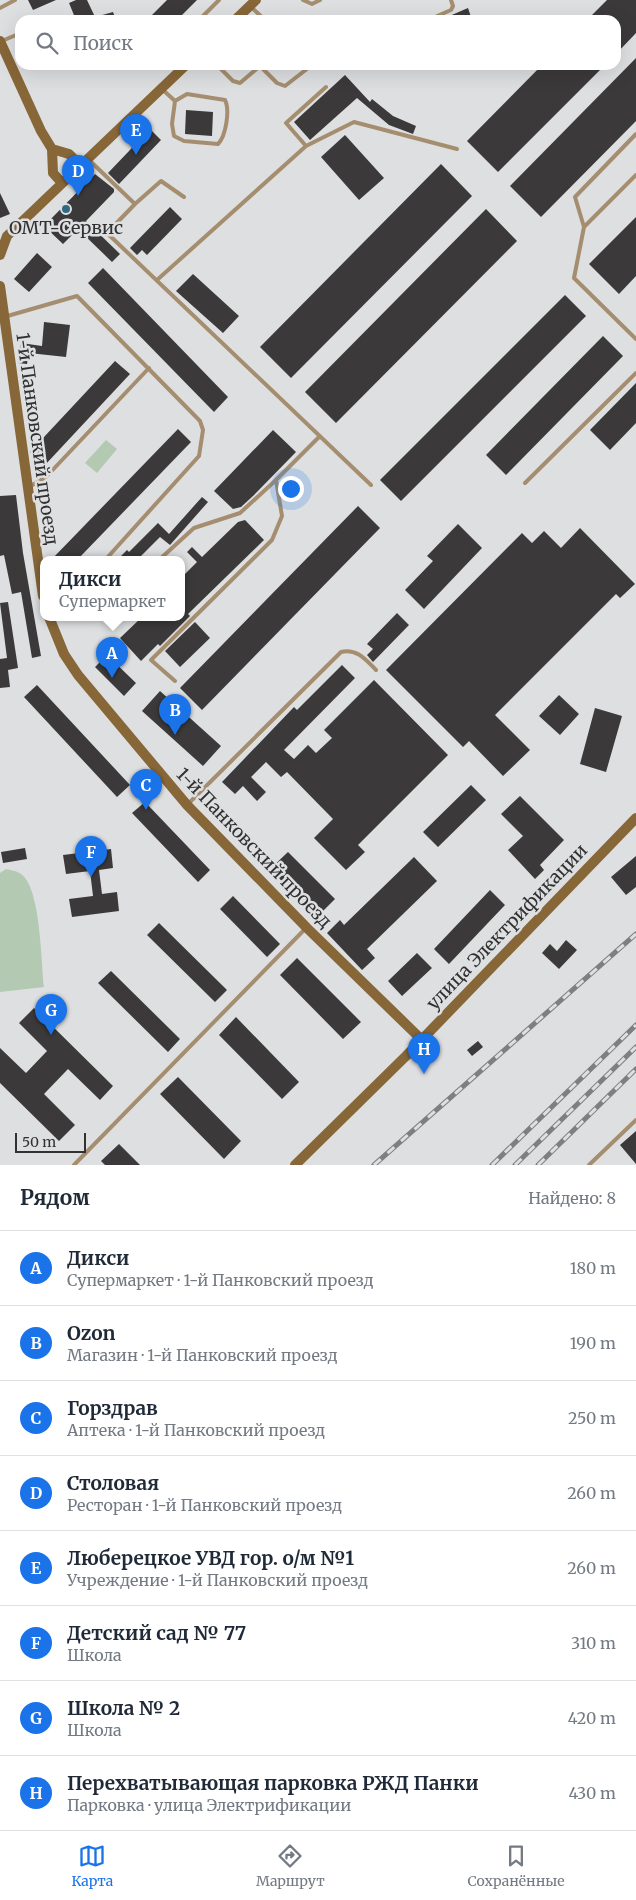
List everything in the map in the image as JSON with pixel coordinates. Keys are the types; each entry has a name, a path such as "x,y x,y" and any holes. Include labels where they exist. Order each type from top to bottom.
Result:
{"street":[{"path":"240,15 253,3"},
{"path":"0,41 41,131 52,149 53,173 62,183"},
{"path":"0,255 7,236 181,70"},
{"path":"52,149 69,154 84,162"},
{"name":"1-й Панковский проезд","path":"0,286 40,576"},
{"name":"1-й Панковский проезд","path":"51,621 64,654 78,675 187,805 307,928 421,1039"},
{"name":"улица Электрификации","path":"295,1165 421,1039 636,818"}],"lane":[{"path":"0,8 15,0"},
{"path":"204,15 219,0"},
{"path":"303,0 312,4 320,0"},
{"path":"439,15 450,10 453,6 451,0"},
{"path":"253,3 261,15"},
{"path":"0,41 15,35"},
{"path":"222,70 233,81 240,83 255,70"},
{"path":"264,70 277,83 285,86 305,70"},
{"path":"306,146 286,123 326,87"},
{"path":"161,88 175,101"},
{"path":"187,94 225,100 227,106 224,134 220,142 218,144 184,141 174,136 172,124 175,101 187,94"},
{"path":"157,280 306,146 354,122 457,148"},
{"path":"636,134 574,197 584,227 574,278 636,339"},
{"path":"84,162 135,204"},
{"path":"584,227 636,175"},
{"path":"184,197 161,180 107,233 371,485"},
{"path":"4,316 77,296 200,422 203,430 199,456 109,556"},
{"path":"27,487 46,477 149,368"},
{"path":"525,483 636,373"},
{"path":"163,556 194,528 240,513 320,436"},
{"path":"175,681 151,660 272,540 282,516 276,480"},
{"path":"187,805 341,652 347,651 359,654 376,670"},
{"path":"74,1165 307,928"},
{"path":"589,1165 636,1120"}],"green space":[{"path":"106,440 117,449 97,473 85,463"},
{"path":"6,869 21,874 28,882 33,894 39,926 44,987 0,992 0,873"}],"building":[{"path":"28,0 56,0 33,10"},
{"path":"76,0 87,0 94,15 74,15 69,3"},
{"path":"167,0 197,0 182,15 152,15"},
{"path":"607,0 636,0 636,33 621,49 621,15 592,15"},
{"path":"468,8 470,15 452,15"},
{"path":"113,12 114,15 102,15"},
{"path":"636,58 636,121 541,217 510,186"},
{"path":"537,70 600,70 498,172 467,141"},
{"path":"345,75 370,102 372,99 393,116 416,126 413,134 389,125 357,98 310,140 294,122"},
{"path":"186,110 213,112 212,136 185,134"},
{"path":"150,129 161,140 119,184 108,173"},
{"path":"345,135 384,178 359,200 321,157"},
{"path":"441,164 472,196 291,378 260,347"},
{"path":"95,174 114,189 114,192 86,221 120,254 112,262 78,229 63,244 44,226"},
{"path":"0,193 10,214 0,218"},
{"path":"170,207 182,219 147,255 142,250 137,255 130,248"},
{"path":"486,209 517,241 336,423 305,392"},
{"path":"636,217 636,276 619,294 589,264"},
{"path":"37,253 52,267 29,292 14,279"},
{"path":"103,268 228,397 214,412 88,283"},
{"path":"193,274 239,316 223,333 176,291"},
{"path":"565,295 586,316 401,501 380,480"},
{"path":"44,322 70,325 66,357 29,353 27,364 18,363 21,343 42,346"},
{"path":"603,336 623,356 506,475 486,455"},
{"path":"115,361 130,374 45,465 30,452"},
{"path":"636,383 636,423 610,450 590,430"},
{"path":"178,429 191,442 81,556 55,556"},
{"path":"273,430 296,452 241,507 233,509 214,491"},
{"path":"16,495 23,553 41,656 32,658 21,592 12,594 4,555 0,556 0,496"},
{"path":"202,497 208,502 170,545 160,537 141,556 121,556 127,550 129,552 158,523 169,534"},
{"path":"358,506 380,528 202,710 180,688"},
{"path":"245,520 264,540 188,614 190,616 185,621 185,574 197,562 187,552 192,547 202,557 238,522"},
{"path":"458,524 482,548 424,609 405,590 433,561 427,556"},
{"path":"580,528 635,584 620,598 616,594 495,715 530,750 503,776 469,741 463,747 386,670 522,533 532,543 544,531 561,548"},
{"path":"8,602 18,668 8,670 10,687 0,688 0,659 7,658 0,603"},
{"path":"397,613 409,625 373,662 367,655 373,649 367,644"},
{"path":"138,621 185,621 160,646 158,644 141,661 120,638"},
{"path":"195,622 210,638 180,667 165,651"},
{"path":"107,655 136,683 124,696 95,667"},
{"path":"342,665 355,678 284,750 294,759 308,745 316,753 332,738 324,730 374,680 448,755 358,845 365,852 346,870 314,838 333,819 287,772 281,777 266,762 251,777 266,792 257,801 243,786 235,794 222,782 294,707 297,710"},
{"path":"37,685 130,785 117,797 24,697"},
{"path":"160,691 221,746 203,766 142,711"},
{"path":"559,695 579,714 560,735 539,716"},
{"path":"595,708 622,716 606,772 580,764"},
{"path":"471,785 486,800 438,847 423,832"},
{"path":"520,796 564,840 540,865 544,870 535,879 508,850 523,836 501,814"},
{"path":"145,802 210,870 198,882 132,813"},
{"path":"25,848 27,859 3,863 1,852"},
{"path":"111,849 113,868 99,870 102,894 117,892 119,911 72,917 69,899 93,896 90,871 66,874 63,855"},
{"path":"288,852 335,899 317,917 270,869"},
{"path":"636,856 636,887 626,895 611,877"},
{"path":"414,857 437,881 367,949 375,958 362,970 327,933 340,920 344,925"},
{"path":"490,890 505,905 449,964 434,949"},
{"path":"233,896 280,944 267,957 220,909"},
{"path":"159,923 227,990 215,1002 147,935"},
{"path":"566,940 577,950 559,969 542,953 550,944 557,951"},
{"path":"417,953 432,968 402,996 388,981"},
{"path":"297,958 361,1022 343,1039 280,975"},
{"path":"111,971 180,1039 168,1052 98,983"},
{"path":"34,1008 113,1086 100,1100 68,1069 44,1094 75,1125 59,1141 0,1083 0,1048 26,1073 47,1051 19,1023"},
{"path":"236,1017 299,1082 282,1099 219,1035"},
{"path":"478,1041 483,1047 472,1056 467,1050"},
{"path":"178,1077 241,1141 224,1159 160,1094"},
{"path":"636,1131 636,1164 620,1145"},
{"path":"119,1144 140,1165 105,1165 101,1161"}],"railway":[{"path":"374,1165 636,934"},
{"path":"492,1165 636,1025"},
{"path":"515,1165 636,1047"},
{"path":"538,1165 636,1069"}],"place":[{"name":"Люберецкое УВД гор. о/м №1","path":"136,155"},
{"name":"Столовая","path":"78,196"},
{"name":"ОМТ-Сервис","path":"66,209"},
{"name":"Дикси","path":"112,678"},
{"name":"Ozon","path":"175,735"},
{"name":"Горздрав","path":"146,810"},
{"name":"Детский сад № 77","path":"91,877"},
{"name":"Школа № 2","path":"51,1035"},
{"name":"Перехватывающая парковка РЖД Панки","path":"424,1074"}]}
